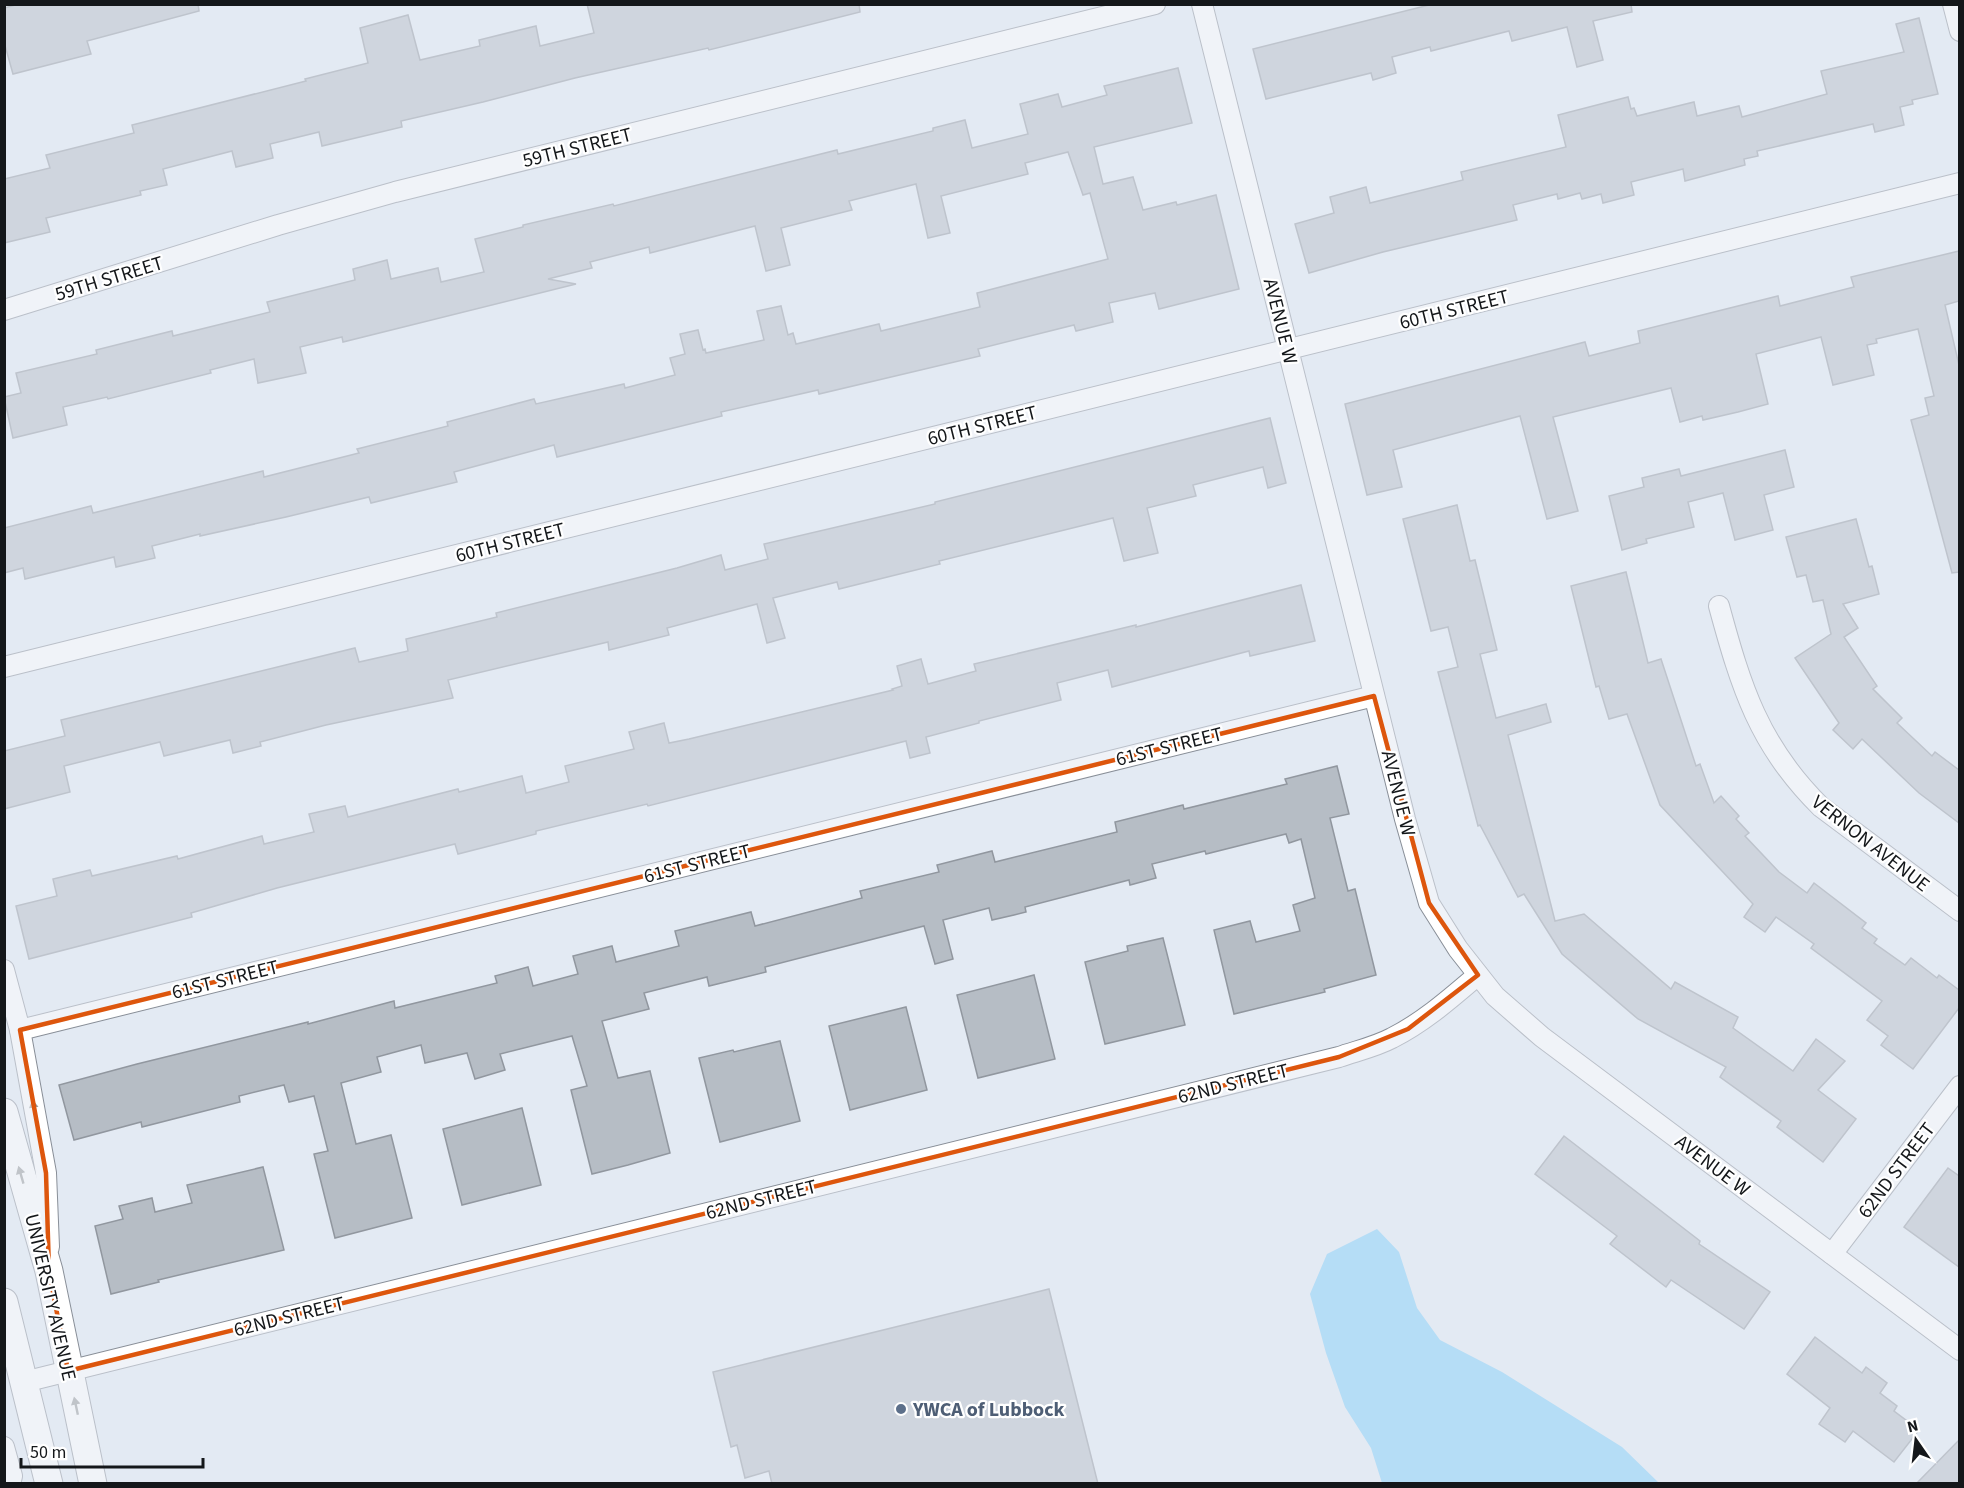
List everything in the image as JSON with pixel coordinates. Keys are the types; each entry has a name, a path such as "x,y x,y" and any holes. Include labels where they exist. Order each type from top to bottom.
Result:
{"main road":[{"name":"UNIVERSITY AVENUE","path":"4,1112 49,1271 93,1484"},
{"path":"4,1302 49,1484"}],"street":[{"name":"59TH STREET","path":"4,310 278,225 395,192 1155,4"},
{"name":"AVENUE W","path":"1202,4 1405,819 1429,903 1458,949 1495,996 1542,1037 1959,1350"},
{"path":"1953,4 1959,31"},
{"name":"60TH STREET","path":"4,667 1959,183"},
{"name":"VERNON AVENUE","path":"1719,606 1736,669 1746,695 1765,734 1786,768 1803,789 1828,813 1959,911"},
{"name":"61ST STREET","path":"20,1030 1374,696"},
{"path":"4,970 20,1030 46,1173 49,1271"},
{"name":"62ND STREET","path":"24,1382 1339,1056 1380,1043 1408,1029 1446,1003 1478,975"},
{"name":"62ND STREET","path":"1832,1254 1959,1086"},
{"path":"4,1447 12,1476 10,1484"}],"highlighted area":[{"path":"1374,696 1429,903 1478,975 1408,1029 1339,1057 68,1371 49,1271 46,1173 20,1030"}],"water":[{"path":"1377,1229 1399,1252 1417,1308 1440,1340 1502,1372 1622,1447 1659,1483 1382,1483 1371,1448 1345,1407 1326,1353 1310,1294 1327,1254"}],"building":[{"path":"19,4 198,4 199,11 87,41 91,54 13,74 4,42 4,8"},
{"path":"587,4 859,4 860,12 709,50 708,48 575,78 401,121 402,127 322,146 319,132 270,144 273,158 236,167 232,151 163,169 167,185 140,191 141,195 46,218 50,232 4,243 4,179 50,168 46,155 134,133 132,125 368,63 360,28 408,15 420,60 480,46 479,40 536,26 540,46 594,33"},
{"path":"1433,4 1631,4 1632,12 1593,21 1603,60 1577,67 1567,27 1512,41 1509,31 1431,51 1430,47 1392,57 1396,73 1373,80 1371,73 1266,99 1253,49"},
{"path":"1919,18 1938,94 1912,100 1913,104 1900,107 1904,125 1875,132 1873,124 1757,151 1758,156 1744,159 1745,165 1685,181 1683,169 1631,182 1634,195 1603,203 1601,194 1582,199 1580,193 1558,199 1557,194 1513,205 1517,220 1383,252 1309,273 1295,224 1334,213 1330,197 1366,187 1370,203 1463,180 1461,172 1566,147 1558,115 1628,97 1631,109 1634,108 1637,116 1694,102 1697,116 1739,106 1742,117 1827,94 1821,71 1904,52 1896,24"},
{"path":"1178,68 1192,123 1094,147 1103,184 1133,177 1143,210 1176,202 1177,205 1216,195 1239,289 1159,309 1155,293 1109,303 1113,322 1076,331 1074,325 978,349 980,356 819,394 818,390 721,412 722,416 557,457 554,445 454,472 457,482 371,503 369,497 152,546 155,558 116,567 114,557 25,579 23,568 4,573 4,528 91,506 93,513 263,471 264,477 359,453 357,449 448,426 447,422 534,399 536,404 624,384 625,388 675,375 670,358 685,354 680,334 698,330 703,350 705,349 706,353 764,340 757,311 781,306 788,335 793,333 796,344 879,324 881,331 980,307 977,293 1108,259 1090,193 1083,195 1068,152 1025,163 1028,174 941,196 950,233 928,238 916,184 849,201 852,210 781,228 790,265 766,271 755,226 650,253 649,247 590,262 592,268 548,279 576,284 343,342 342,337 300,347 306,373 258,383 254,359 210,370 211,373 108,399 107,397 63,407 67,425 13,438 4,397 21,393 16,373 97,354 96,350 172,331 173,336 270,312 267,302 355,280 353,269 387,260 391,279 438,268 441,282 484,272 475,239 523,227 523,225 613,204 614,206 837,150 838,154 933,131 933,128 965,120 972,148 1028,134 1020,104 1058,94 1062,107 1107,95 1104,86"},
{"path":"1959,251 1959,301 1945,305 1959,365 1959,572 1952,573 1911,420 1929,415 1925,398 1934,396 1918,329 1876,339 1877,343 1867,345 1874,375 1833,385 1821,337 1756,354 1768,404 1738,412 1703,420 1702,416 1680,422 1671,388 1553,417 1578,511 1547,519 1520,416 1393,450 1402,487 1367,495 1345,404 1585,342 1589,356 1640,343 1638,331 1778,296 1780,306 1854,287 1851,277"},
{"path":"1270,418 1286,483 1268,488 1263,467 1193,485 1196,496 1147,508 1158,553 1124,561 1113,518 939,561 940,564 839,589 837,582 773,598 785,638 767,643 757,604 667,628 669,635 609,650 608,642 448,680 453,698 326,725 260,742 261,746 233,753 230,740 164,756 160,742 64,766 70,792 4,809 4,751 65,736 61,720 355,648 359,662 408,651 406,639 497,617 496,613 721,555 725,570 768,559 764,544 935,504 935,502"},
{"path":"1785,450 1794,487 1764,495 1773,530 1735,540 1723,493 1688,502 1694,527 1646,539 1647,543 1622,550 1609,496 1644,487 1642,478 1679,469 1681,476"},
{"path":"1457,505 1470,561 1475,560 1497,650 1480,654 1496,718 1546,704 1551,722 1508,735 1555,921 1584,914 1671,989 1675,982 1738,1017 1733,1028 1793,1071 1816,1039 1845,1061 1818,1090 1856,1119 1823,1162 1777,1127 1781,1121 1720,1077 1726,1067 1638,1019 1562,954 1524,894 1518,897 1480,825 1478,826 1438,672 1458,667 1448,627 1431,631 1403,519"},
{"path":"1856,519 1879,594 1843,604 1858,628 1844,637 1877,686 1873,689 1902,718 1897,723 1932,756 1935,752 1959,770 1959,823 1919,793 1862,739 1853,749 1833,730 1839,723 1795,658 1831,634 1823,600 1813,602 1806,575 1797,577 1786,537"},
{"path":"1626,572 1648,663 1661,659 1696,766 1700,764 1714,803 1721,796 1739,816 1736,819 1749,833 1745,836 1779,872 1807,893 1814,883 1866,923 1862,928 1877,939 1874,943 1905,965 1911,958 1937,978 1939,975 1959,990 1959,1008 1913,1069 1881,1045 1888,1036 1867,1020 1882,1001 1811,948 1814,944 1776,917 1765,932 1744,917 1753,904 1660,805 1627,714 1609,719 1599,686 1596,687 1571,586"},
{"path":"1301,585 1315,641 1250,656 1249,651 1112,687 1108,670 1057,683 1061,700 926,737 930,753 910,758 906,741 648,806 647,804 536,831 536,834 458,854 455,844 277,888 191,913 192,917 29,959 16,906 57,896 53,879 90,870 92,876 177,856 178,859 262,836 264,844 314,832 309,814 345,806 348,817 458,789 459,792 522,776 526,793 569,782 565,766 634,749 629,732 664,723 669,743 689,739 893,690 902,686 897,666 921,659 928,684 976,671 974,664 1136,625 1136,627"},
{"path":"1337,766 1349,814 1330,818 1348,891 1355,889 1376,975 1324,989 1325,992 1234,1014 1214,930 1250,921 1256,942 1300,931 1293,905 1315,898 1301,839 1289,843 1286,834 1206,854 1205,851 1152,864 1156,878 1130,885 1129,880 1025,907 1026,912 992,920 989,908 943,920 953,959 935,964 924,926 765,967 766,972 709,986 707,977 644,993 649,1009 602,1021 618,1078 650,1071 670,1153 592,1174 571,1090 587,1086 572,1036 500,1054 505,1070 475,1079 467,1053 425,1063 421,1045 377,1057 381,1072 341,1083 356,1144 391,1135 412,1218 335,1238 314,1154 328,1151 314,1096 289,1102 284,1085 239,1096 240,1102 142,1127 141,1122 74,1140 59,1085 394,1001 395,1008 497,983 495,976 528,967 533,986 578,974 573,956 612,946 616,962 679,946 675,931 751,912 755,926 862,898 860,891 939,872 937,865 992,851 995,862 1117,832 1115,822 1183,805 1184,809 1287,784 1285,779"},
{"path":"1163,938 1185,1025 1105,1044 1085,962 1128,951 1127,946"},
{"path":"1034,975 1055,1059 978,1078 957,995"},
{"path":"906,1007 927,1090 850,1110 829,1026"},
{"path":"780,1041 800,1121 720,1142 699,1058"},
{"path":"522,1108 541,1185 462,1205 443,1129"},
{"path":"1564,1136 1700,1241 1699,1244 1770,1292 1744,1329 1671,1280 1666,1287 1610,1244 1617,1236 1535,1174"},
{"path":"263,1167 284,1250 158,1280 159,1282 111,1294 95,1226 123,1219 119,1206 152,1198 155,1212 192,1203 187,1185"},
{"path":"1948,1168 1959,1176 1959,1267 1904,1227"},
{"name":"YWCA of Lubbock","path":"1049,1289 1098,1484 772,1484 769,1471 745,1478 737,1445 731,1447 713,1372"},
{"path":"1815,1337 1862,1373 1866,1367 1887,1383 1880,1393 1897,1406 1894,1411 1919,1430 1894,1462 1853,1431 1845,1442 1819,1424 1830,1408 1787,1374"},
{"path":"1959,1440 1959,1484 1916,1484"}],"place":[{"name":"YWCA of Lubbock","path":"901,1409"}]}
